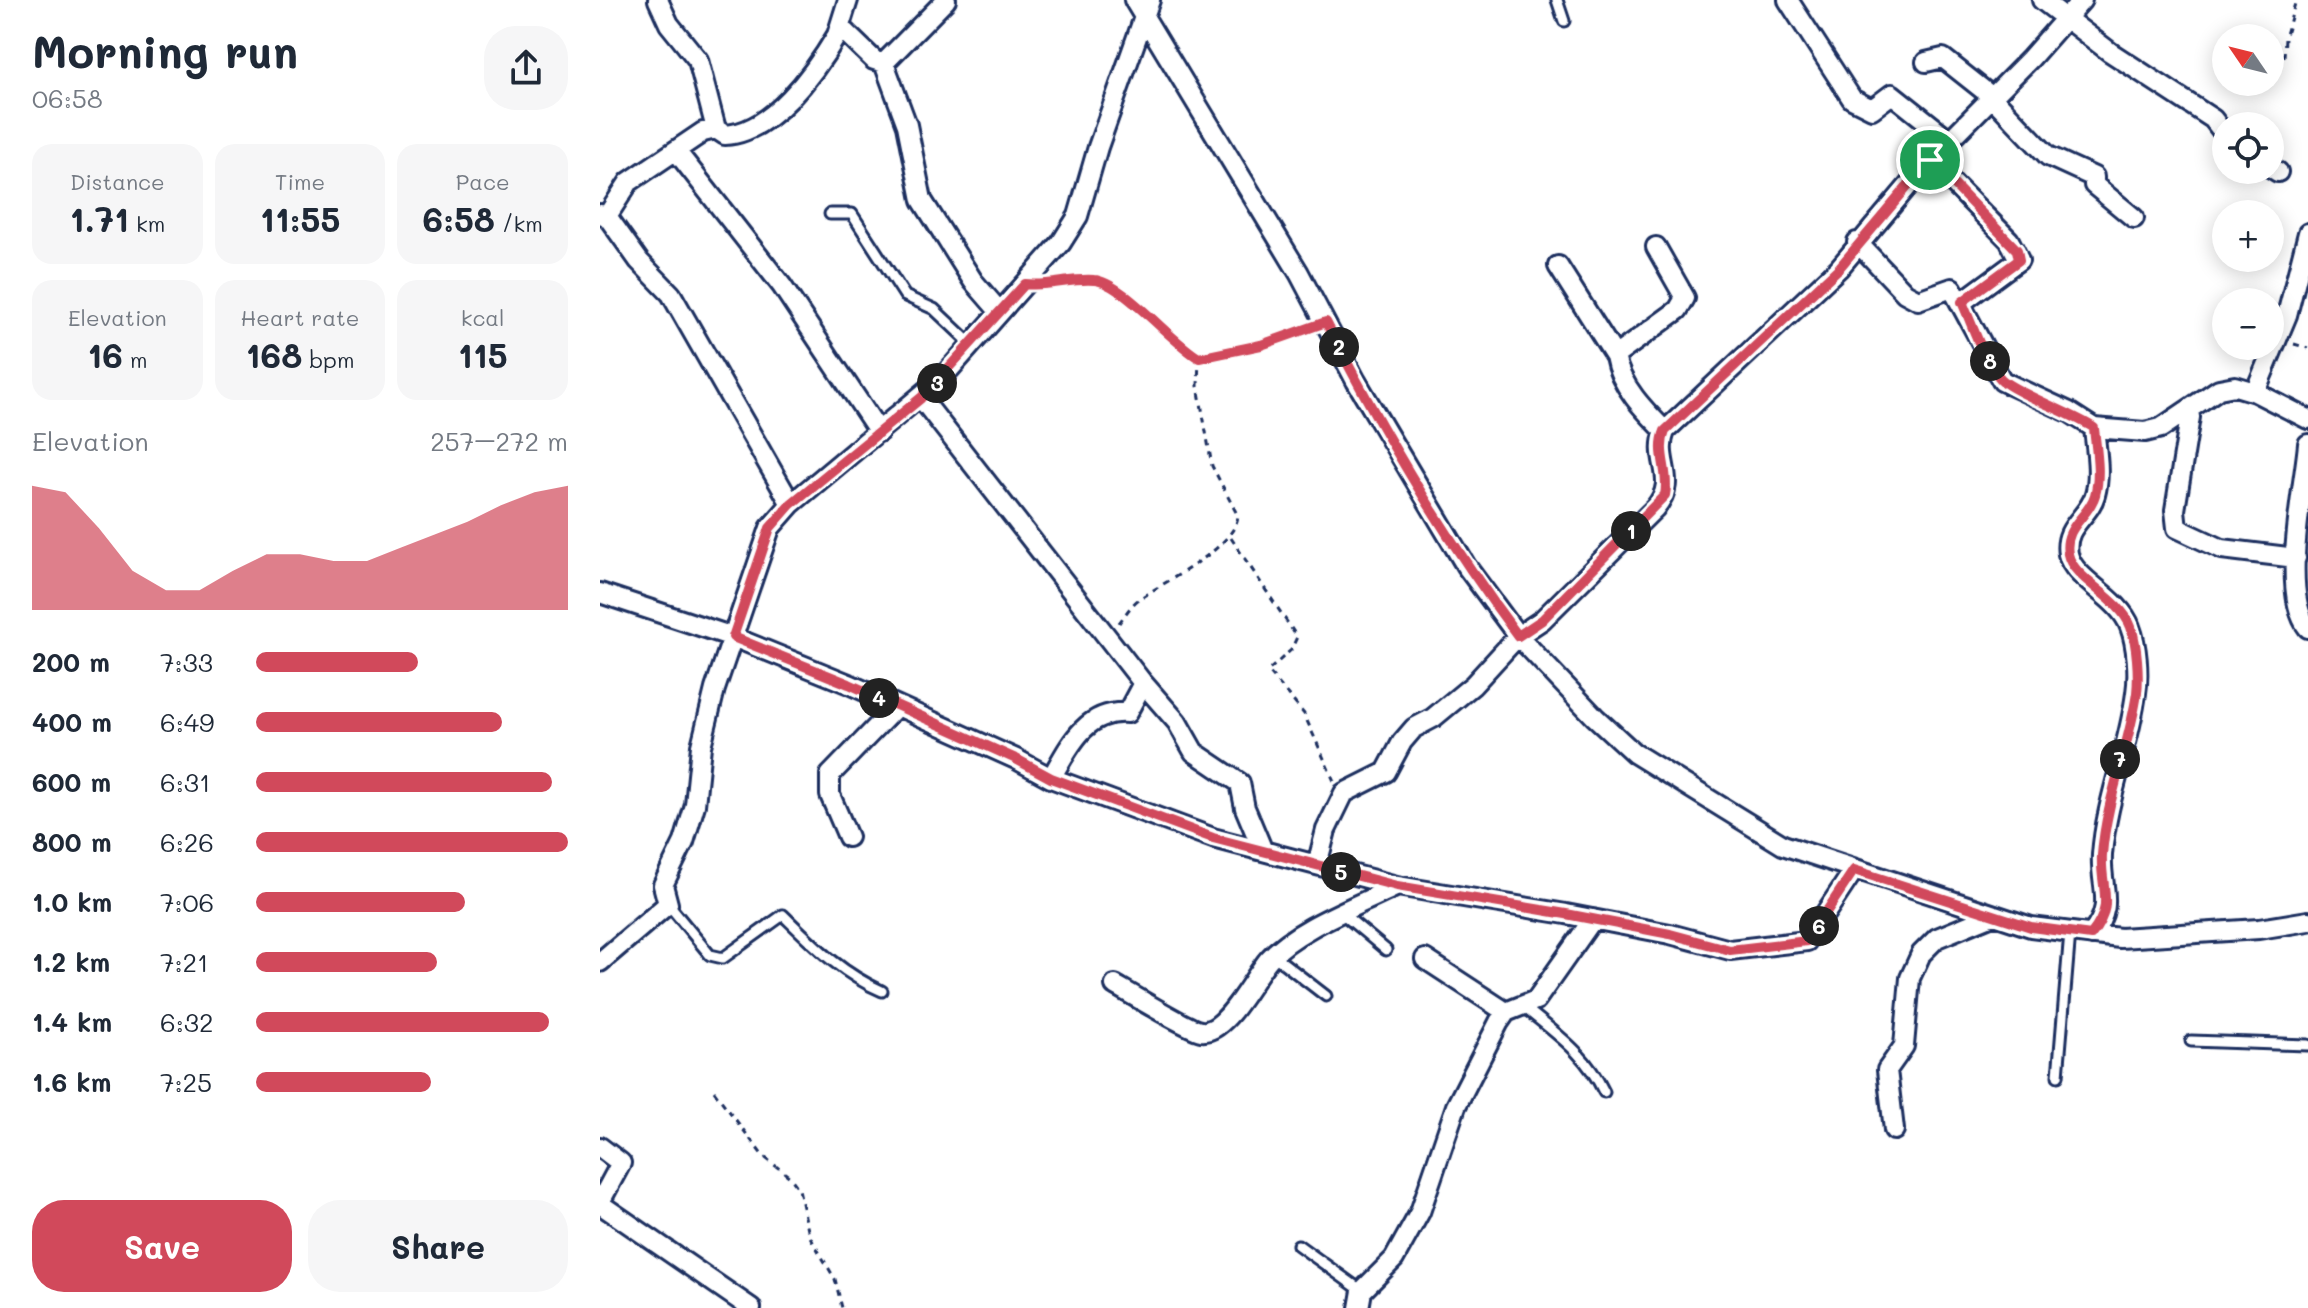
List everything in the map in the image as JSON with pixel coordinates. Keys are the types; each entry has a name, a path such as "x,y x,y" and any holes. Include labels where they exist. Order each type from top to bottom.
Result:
{"street":[{"path":"658,0 669,24 698,60 716,129 725,135 737,135 780,107 802,87 837,35 848,0"},
{"path":"884,63 946,0"},
{"path":"1134,0 1148,8 1424,499 1466,566 1518,636 1634,753 1783,845 2031,927 2120,938 2200,935 2308,921"},
{"path":"1788,0 1852,99 1872,109 1892,94 1951,141"},
{"path":"2042,0 2065,19 2212,118"},
{"path":"1317,865 1326,830 1344,793 1386,772 1402,742 1414,728 1433,718 1473,685 1518,636 1542,620 1665,495 1668,481 1660,450 1665,431 1839,268 1857,242 1930,160 2082,0"},
{"path":"600,962 668,904 663,885 684,842 695,805 701,746 733,637 751,591 762,545 770,528 791,504 921,398 1061,243 1078,216 1105,124 1148,8"},
{"path":"837,35 845,32 874,60 884,63"},
{"path":"1926,62 1943,58 1991,96 2048,156 2094,177 2094,185 2134,218"},
{"path":"884,63 907,125 922,200 973,281 999,311"},
{"path":"716,129 703,132 629,182 603,215 639,261 671,294 791,504"},
{"path":"677,152 782,286 879,432"},
{"path":"1930,160 2009,240 2019,260 1962,302"},
{"path":"2255,392 2287,315 2308,233"},
{"path":"1857,242 1905,293 1918,300 1952,288 2002,381 2069,412 2094,428 2145,432 2161,428 2219,389 2235,386 2255,392 2308,419"},
{"path":"1615,356 1678,310 1685,298 1656,247"},
{"path":"1558,266 1615,356 1617,368 1641,407 1665,431"},
{"path":"921,398 1143,683 1177,722 1194,752 1240,783 1245,808 1263,851"},
{"path":"2185,412 2190,417 2175,510 2177,528 2222,549 2296,558"},
{"path":"2091,935 2104,919 2107,889 2102,859 2105,826 2137,692 2132,630 2123,610 2075,567 2068,554 2069,533 2094,499 2094,428"},
{"path":"2308,444 2293,585 2297,610 2308,628"},
{"path":"600,593 733,637 897,706 1051,778 1213,838 1397,886 1593,919 1730,950 1801,943 1816,932 1854,870"},
{"path":"1051,778 1076,736 1096,718 1111,712 1127,713 1143,683"},
{"path":"848,837 830,795 830,775 897,706"},
{"path":"1115,985 1201,1031 1218,1028 1230,1017 1251,979 1291,940 1397,886"},
{"path":"1894,1130 1887,1070 1899,1055 1906,1036 1912,967 1937,938 1993,915"},
{"path":"1360,1299 1394,1259 1420,1212 1462,1092 1515,1010 1536,1000 1593,919"},
{"path":"1425,959 1515,1010"},
{"path":"600,1147 621,1163 600,1203 751,1308"}],"lane":[{"path":"1557,0 1564,21"},
{"path":"830,214 852,214 905,296 934,309 971,344"},
{"path":"668,904 710,955 723,958 783,915 827,959 855,979 882,991"},
{"path":"1343,914 1386,950"},
{"path":"2058,1076 2070,932"},
{"path":"1273,955 1326,996"},
{"path":"1515,1010 1576,1048 1592,1067 1604,1092"},
{"path":"2191,1041 2308,1045"},
{"path":"1298,1245 1360,1299"}],"path":[{"path":"2284,57 2285,38 2296,0"},
{"path":"1025,284 1039,286 1094,280 1107,283 1164,328 1184,350 1199,358 1261,345 1326,322"},
{"path":"1110,641 1138,600 1178,577 1229,537 1238,516 1212,466 1198,386 1199,358"},
{"path":"1229,537 1297,637 1291,650 1268,671 1304,714 1315,733 1325,766 1344,793"},
{"path":"714,1091 758,1151 790,1177 799,1189 809,1235 835,1279 842,1308"}],"route":[{"path":"1930,160 2017,250 2019,260 1973,297 1962,302 1994,368 2002,381 2012,387 2069,412 2094,428 2097,485 2094,499 2069,533 2068,554 2075,567 2123,610 2132,630 2137,692 2105,826 2102,859 2107,889 2104,919 2091,935 2031,927 1854,870 1816,932 1807,941 1730,950 1670,934 1566,914 1397,886 1213,838 1109,800 1051,778 1016,759 849,684 733,637 751,591 762,545 770,528 791,504 921,398 1025,284 1039,286 1094,280 1107,283 1164,328 1184,350 1199,358 1261,345 1326,322 1424,499 1466,566 1518,636 1542,620 1665,495 1668,481 1660,450 1665,431 1839,268 1857,242 1930,160"}]}
